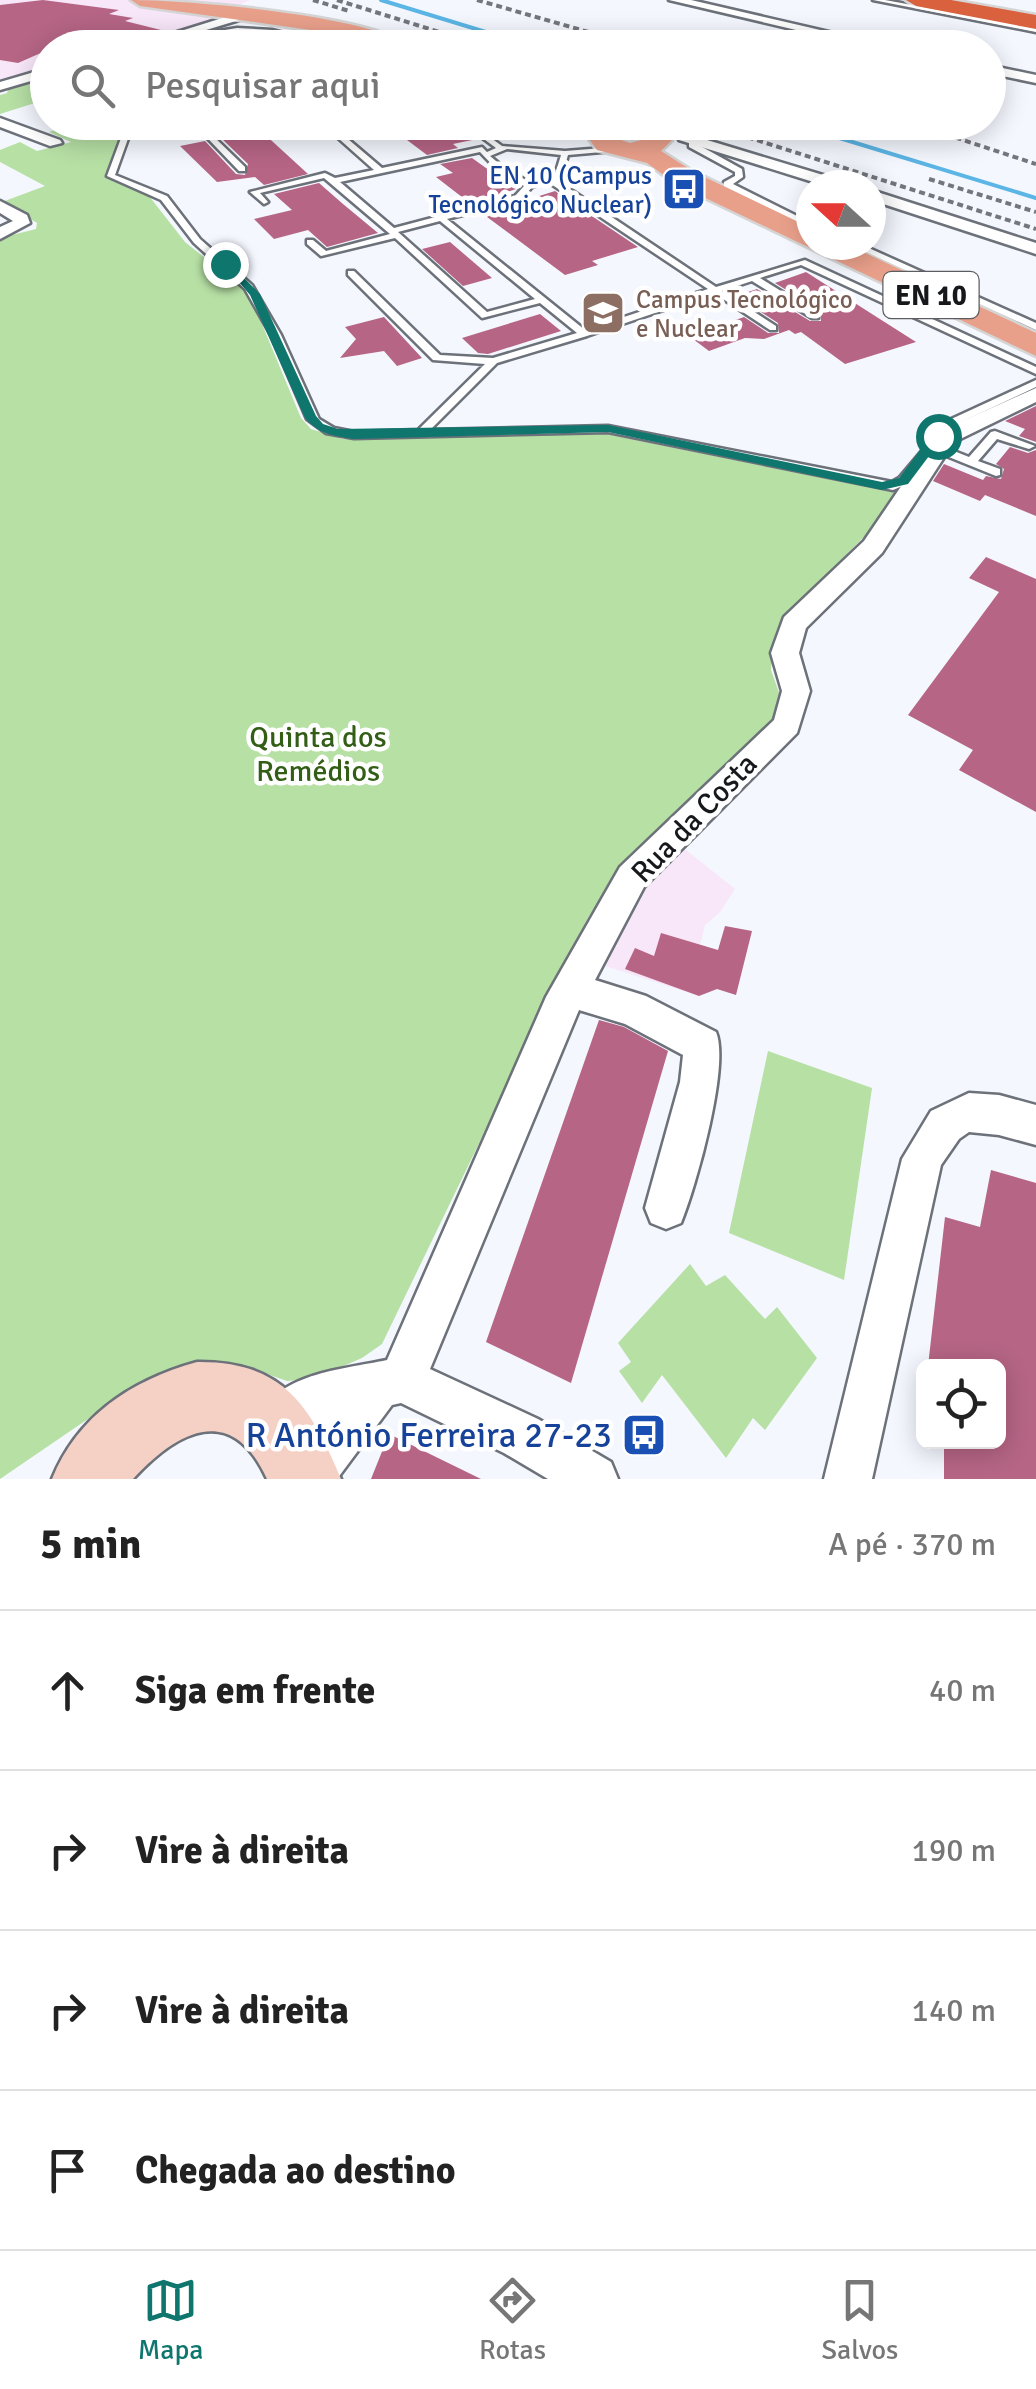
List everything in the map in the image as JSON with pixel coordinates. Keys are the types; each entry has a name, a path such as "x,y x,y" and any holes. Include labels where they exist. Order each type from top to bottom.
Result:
{"highway":[{"path":"916,0 1036,20"},
{"path":"941,0 1036,20"}],"main road":[{"path":"150,1 348,30"},
{"path":"631,140 685,178 796,232"},
{"name":"EN 10","path":"826,260 1036,346"}],"street":[{"path":"675,0 811,30"},
{"path":"194,30 245,15"},
{"path":"1006,73 1036,79"},
{"path":"0,86 30,77"},
{"path":"0,122 30,133"},
{"path":"48,140 56,143"},
{"path":"631,140 762,169"},
{"path":"631,140 796,176"},
{"path":"886,200 1036,249"},
{"path":"0,234 22,223 5,208"},
{"name":"Rua da Costa","path":"296,1461 389,1384 570,990 632,877 786,725 796,690 786,653 794,624 873,547 946,437 1036,394"},
{"path":"570,990 632,1009 703,1045 699,1082 666,1208"},
{"path":"848,1479 922,1159 930,1142 958,1114 971,1110 1036,1125"},
{"path":"389,1384 520,1436 594,1479"},
{"path":"88,1479 108,1448 150,1412 197,1396 240,1400 296,1461"}],"lane":[{"path":"876,0 1036,30"},
{"path":"124,140 111,176 164,198 198,242 249,286 276,335 311,418 319,427 354,435 608,429 893,486 904,481 951,424 1036,383"},
{"path":"213,140 242,169"},
{"path":"344,140 380,171"},
{"path":"489,140 500,148"},
{"path":"485,155 500,148 566,153 631,140 739,170 739,176 727,184 796,218"},
{"path":"334,181 482,150 505,173 529,185"},
{"path":"310,242 324,254 518,198 529,185 558,176 566,153"},
{"path":"264,202 254,192 326,175 485,316 542,300"},
{"path":"551,180 773,328"},
{"path":"441,218 584,334"},
{"path":"886,259 1036,328"},
{"path":"351,273 438,358 493,361 817,260"},
{"path":"826,260 1036,371"},
{"path":"753,278 814,316"},
{"path":"420,434 493,361"},
{"path":"970,462 995,434 1029,446"},
{"path":"936,448 996,472"}],"shaded area":[{"path":"0,0 250,0 228,10 231,18 187,30 30,30 30,74 0,83"},
{"path":"681,846 735,889 720,912 705,925 700,945 714,956 699,996 605,966 657,869"}],"green space":[{"path":"30,80 30,105 0,114 0,95"},
{"name":"Quinta dos Remédios","path":"67,140 118,140 105,177 149,196 185,242 249,293 301,418 311,429 343,439 606,434 897,493 873,528 793,607 773,643 771,670 782,701 776,723 624,864 588,918 382,1344 362,1358 313,1379 287,1381 241,1365 193,1362 145,1380 0,1479 0,238 36,229 37,223 2,202 45,186 0,162 0,150 20,142 37,151 71,142"},
{"path":"768,1051 872,1088 844,1280 729,1233"},
{"path":"690,1264 706,1286 725,1275 765,1319 777,1307 817,1358 765,1430 753,1418 726,1458 662,1375 642,1403 619,1371 631,1362 618,1343"}],"building":[{"path":"43,0 119,10 109,14 133,18 125,21 161,30 30,30 30,58 18,63 0,60 0,5"},
{"path":"223,140 271,140 308,174 264,185 255,177 217,182 180,146 205,141 236,174 245,175 248,164"},
{"path":"407,140 472,140 453,144 458,148 427,155"},
{"path":"472,158 516,189 471,204 436,177 453,173 440,164"},
{"path":"319,183 378,233 327,247 308,230 274,239 254,219 292,210 274,194"},
{"path":"555,191 638,247 592,261 598,265 565,275 483,214"},
{"path":"450,242 492,278 463,286 422,249"},
{"path":"806,272 916,342 845,364 801,332 789,330 764,339 745,338 709,351 689,336 744,317 768,333 779,333 778,323 736,296 757,289 810,321 821,321 820,311 775,283"},
{"path":"540,314 561,331 488,354 478,353 462,338"},
{"path":"384,317 422,358 397,366 384,351 340,358 356,339 345,327"},
{"path":"1036,406 1036,442 1019,436 1025,429 1005,421"},
{"path":"1010,447 1028,453 1036,450 1036,516 985,495 980,501 933,481 944,464 983,480 986,476 1001,479 1004,469 996,464"},
{"path":"986,557 1036,579 1036,812 959,770 973,750 908,715 999,592 969,578"},
{"path":"725,926 752,931 736,995 717,989 699,996 625,969 635,948 654,956 661,933 718,950"},
{"path":"599,1020 624,1027 668,1051 571,1383 486,1342"},
{"path":"991,1170 1036,1183 1036,1479 944,1479 944,1449 1006,1449 1006,1359 929,1359 945,1217 980,1227"},
{"path":"389,1434 481,1479 371,1479"}],"waterway":[{"path":"381,0 479,30"},
{"path":"846,140 1036,198"}],"railway":[{"path":"313,0 349,11"},
{"path":"337,0 433,30"},
{"path":"477,0 581,30"},
{"path":"757,140 1036,229"},
{"path":"963,140 1036,164"},
{"path":"929,179 1036,212"}],"place":[{"name":"EN 10 (Campus Tecnológico Nuclear)","path":"684,189"},
{"name":"Campus Tecnológico e Nuclear","path":"603,313"},
{"name":"R António Ferreira 27-23","path":"644,1435"}],"route":[{"path":"225,264 255,294 311,418 319,427 336,432 354,435 608,429 882,486 904,481 938,436"}]}
